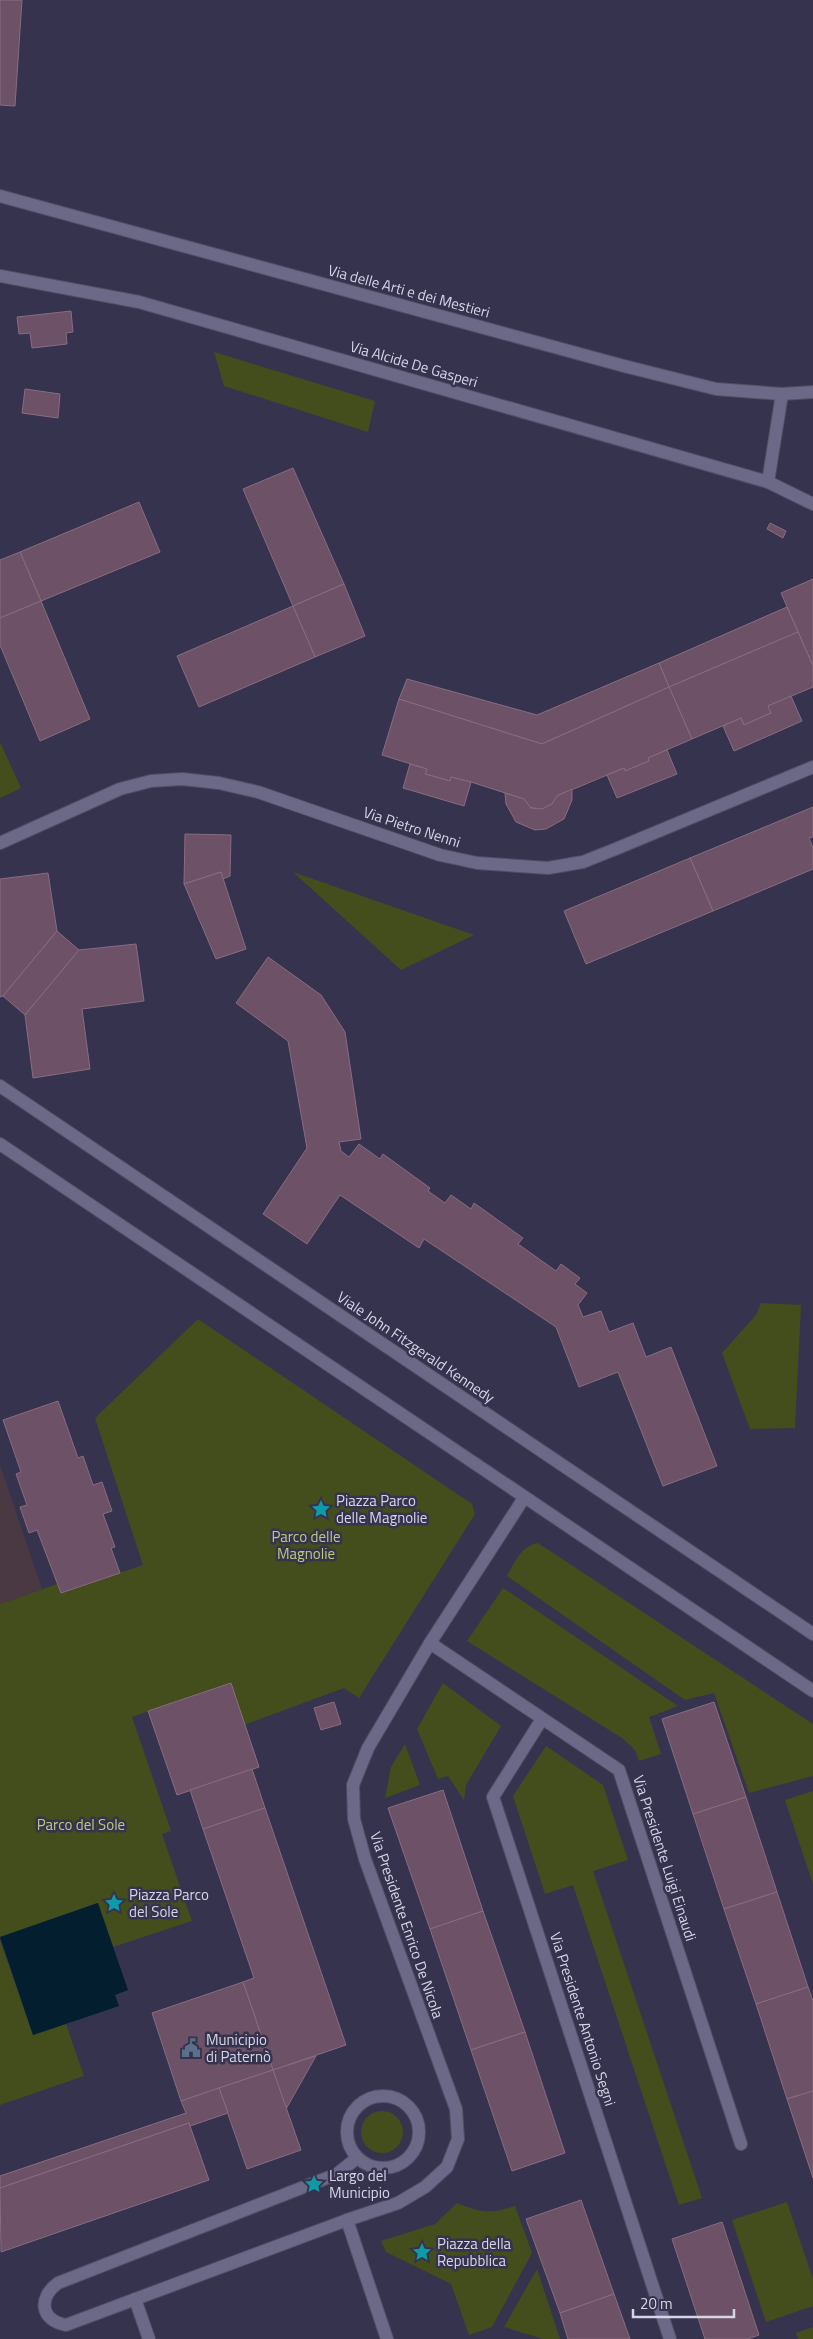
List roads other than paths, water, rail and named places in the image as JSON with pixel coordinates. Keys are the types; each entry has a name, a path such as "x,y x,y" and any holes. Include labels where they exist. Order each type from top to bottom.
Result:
{"street":[{"name":"Via delle Arti e dei Mestieri","path":"0,196 624,366 716,389 782,394 813,392"},
{"name":"Via Alcide De Gasperi","path":"0,276 139,302 768,482 813,504"},
{"path":"768,482 782,394"},
{"name":"Via Pietro Nenni","path":"0,843 120,789 150,781 182,779 219,783 258,792 440,855 477,863 548,868 583,862 813,767"},
{"name":"Viale John Fitzgerald Kennedy","path":"0,1086 813,1634"},
{"path":"0,1144 813,1691"},
{"name":"Via Presidente Enrico De Nicola","path":"357,2158 337,2174 58,2283 47,2292 44,2301 45,2309 50,2318 57,2324 66,2325 347,2220 398,2203 425,2187 448,2167 458,2140 456,2109 365,1858 354,1819 353,1785 368,1748 430,1643 524,1498"},
{"name":"Via Presidente Luigi Einaudi","path":"430,1643 619,1770 741,2144"},
{"name":"Via Presidente Antonio Segni","path":"542,1719 493,1797 670,2339"},
{"path":"382,2096 396,2098 408,2106 416,2118 419,2132 416,2146 408,2158 397,2166 383,2169 369,2166 357,2158 349,2146 346,2133 349,2118 357,2107 368,2099 382,2096"},
{"path":"347,2220 387,2339"},
{"path":"135,2299 149,2339"}],"water":[{"path":"98,1903 128,1990 115,1995 119,2006 33,2035 0,1937"}],"place":[{"name":"Piazza Parco delle Magnolie","path":"321,1509"},
{"name":"Piazza Parco del Sole","path":"114,1903"},
{"name":"Municipio di Paternò","path":"191,2048"},
{"name":"Largo del Municipio","path":"314,2184"},
{"name":"Piazza della Repubblica","path":"422,2252"}],"park label":[{"name":"Parco delle Magnolie","path":"306,1544"},
{"name":"Parco del Sole","path":"81,1824"}]}
